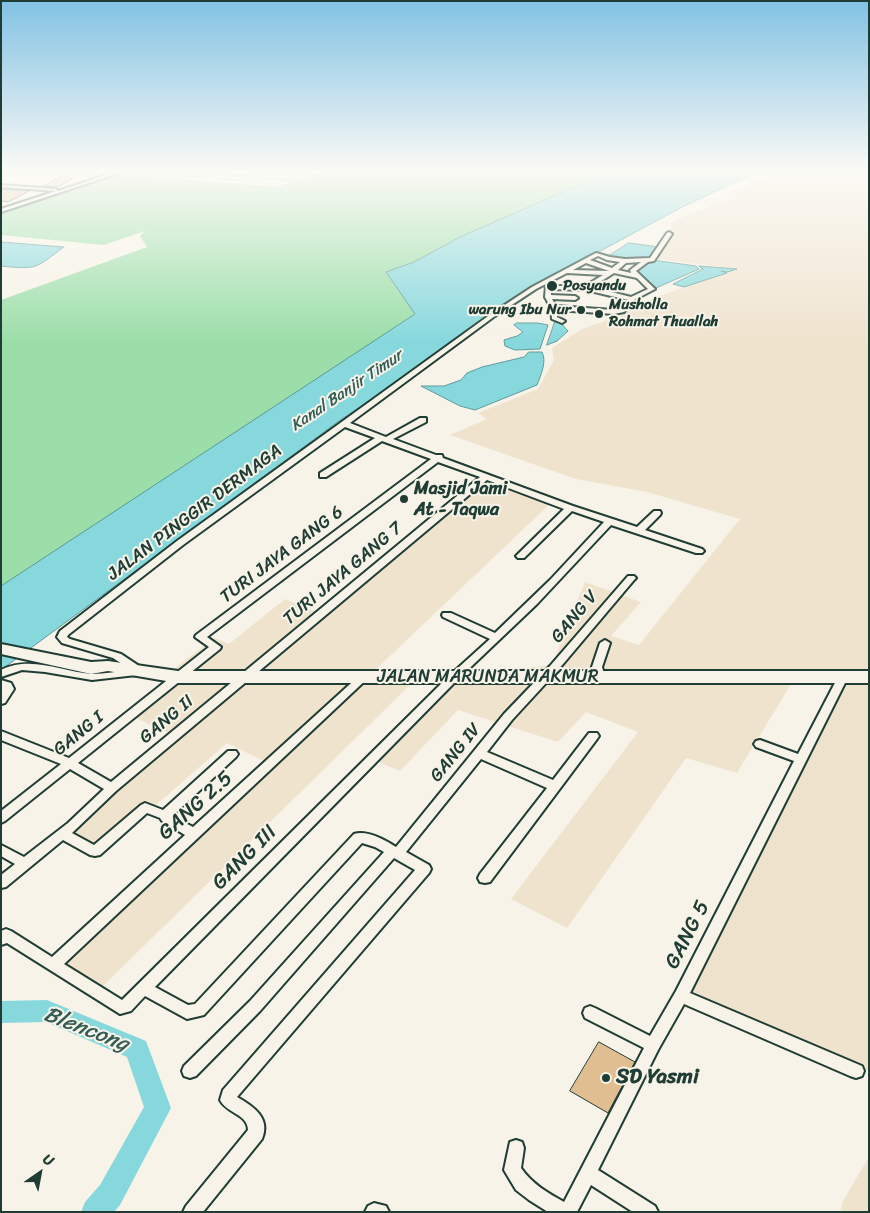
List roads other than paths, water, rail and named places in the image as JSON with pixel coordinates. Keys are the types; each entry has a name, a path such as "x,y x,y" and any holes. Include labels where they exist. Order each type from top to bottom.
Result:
{"main road":[{"name":"JALAN MARUNDA MAKMUR","path":"1,638 90,668 108,666 178,677 452,679 869,677"},
{"name":"JALAN MARUNDA MAKMUR","path":"1,650 41,653"}],"street":[{"path":"586,288 601,280 625,261 652,260 669,234"},
{"name":"JALAN PINGGIR DERMAGA","path":"142,672 117,656 66,641 62,636 180,543 520,297 598,254 625,261"},
{"path":"585,260 610,272"},
{"path":"554,308 619,312 632,299 652,289 631,270 646,261"},
{"path":"565,271 610,272 639,277"},
{"path":"534,288 547,290 547,288 551,287 586,288 632,299"},
{"path":"547,290 548,298 554,308 554,318 562,321"},
{"path":"548,298 575,298"},
{"path":"323,475 385,438 423,420"},
{"path":"345,424 438,457 570,508 699,551"},
{"name":"TURI JAYA GANG 6","path":"178,677 216,647 200,637 438,457"},
{"name":"TURI JAYA GANG 7","path":"244,678 486,476"},
{"path":"521,556 570,508"},
{"path":"639,531 657,513"},
{"name":"GANG III","path":"54,964 123,1007 452,679 497,638 581,555 610,521"},
{"name":"GANG V","path":"545,678 631,578"},
{"path":"447,615 497,638"},
{"path":"600,677 597,667 605,643"},
{"path":"1,674 13,667 25,666 92,677 142,672"},
{"name":"GANG I","path":"1,818 178,677"},
{"name":"GANG 2.5","path":"54,964 364,677"},
{"name":"GANG 5","path":"567,1212 653,1045 681,996 842,677"},
{"name":"GANG II","path":"1,883 63,834 112,788 244,678"},
{"name":"GANG IV","path":"190,1071 255,1006 395,852 508,717 545,678"},
{"path":"1,683 8,685 1,700"},
{"path":"1,735 70,764 112,788"},
{"path":"485,878 594,736"},
{"path":"760,744 801,759"},
{"path":"479,753 554,786"},
{"path":"165,815 232,754"},
{"path":"63,834 95,850 145,808 165,815 166,818 195,834"},
{"path":"144,988 187,1012 197,1011 357,838 362,837 395,852 424,870 340,964 228,1096 228,1100 251,1115 256,1125 256,1133 192,1212"},
{"path":"1,850 25,864"},
{"path":"1,938 6,935 54,964"},
{"path":"681,996 856,1071"},
{"path":"590,1013 653,1045"},
{"path":"516,1148 512,1170 517,1179 534,1194 567,1212"},
{"path":"588,1173 649,1212"},
{"path":"374,1212 380,1212"}],"water":[{"name":"Kanal Banjir Timur","path":"479,229 642,229 513,298 396,383 339,421 1,670 1,586 415,314 386,272 414,262"},
{"path":"1,242 64,247 36,266 23,268 1,266"},
{"path":"629,243 659,247 652,260 696,266 699,269 656,288 635,272 650,261 625,261 607,257"},
{"path":"699,266 737,269 728,272 721,271 727,273 684,287 673,284 703,269"},
{"path":"555,322 561,323 568,331 557,341 547,345"},
{"path":"517,323 548,325 540,349 515,350 505,346 504,340 523,332 514,325"},
{"path":"529,352 542,352 544,360 537,385 475,410 460,406 421,386 444,386 461,380 467,373 482,367 524,357"}],"waterway":[{"name":"Blencong","path":"1,1012 47,1011 137,1049 158,1108 110,1195 95,1212"}],"place":[{"name":"Posyandu","path":"552,286"},
{"name":"warung Ibu Nur","path":"581,310"},
{"name":"Musholla Rohmat Thuallah","path":"599,314"},
{"name":"Masjid Jami At - Taqwa","path":"404,499"},
{"name":"SD Yasmi","path":"606,1078"}]}
